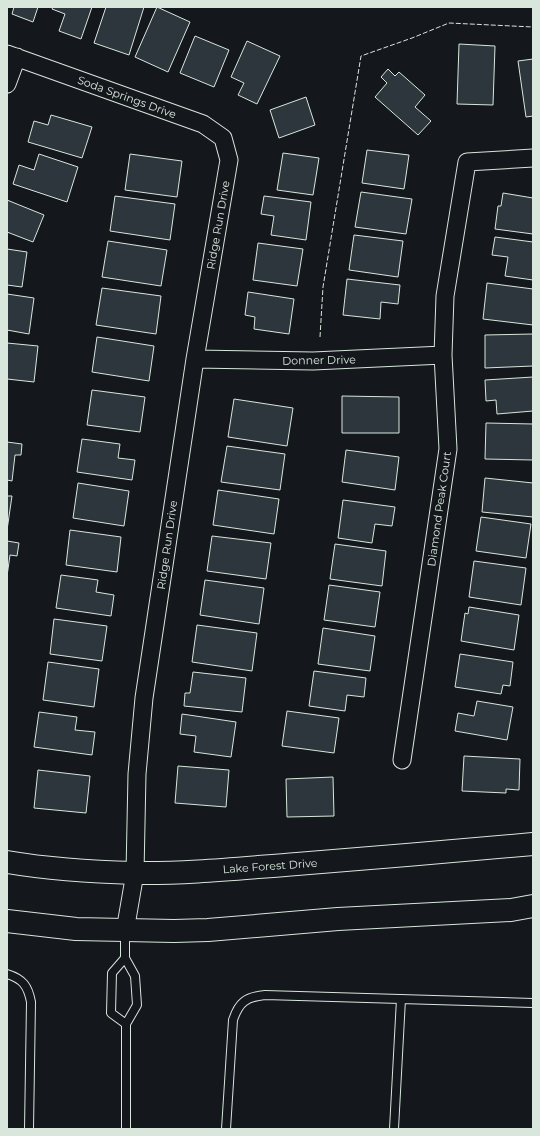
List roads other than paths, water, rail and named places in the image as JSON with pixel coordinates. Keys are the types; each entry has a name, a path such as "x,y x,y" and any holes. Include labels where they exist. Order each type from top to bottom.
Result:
{"main road":[{"name":"Lake Forest Drive","path":"7,862 44,868 83,871 135,873 201,872 533,844"},
{"path":"7,921 76,929 125,931 208,930 338,919 511,910 533,906"}],"street":[{"path":"7,84 12,56"},
{"name":"Soda Springs Drive","path":"12,56 203,124 223,138 229,160"},
{"name":"Diamond Peak Court","path":"402,760 448,449 443,355 445,296 467,162 533,158"},
{"name":"Ridge Run Drive","path":"125,931 135,873 137,774 144,698 195,359 229,160"},
{"name":"Donner Drive","path":"195,359 313,361 443,355"}],"lane":[{"path":"125,931 125,958 135,976 137,1005 126,1024 126,1129"},
{"path":"125,958 112,973 111,1013 126,1024"},
{"path":"7,974 16,977 23,982 29,990 31,1002 30,1129"},
{"path":"226,1129 233,1020 243,1001 254,997 265,996 533,1003"},
{"path":"394,1129 401,999"}]}
